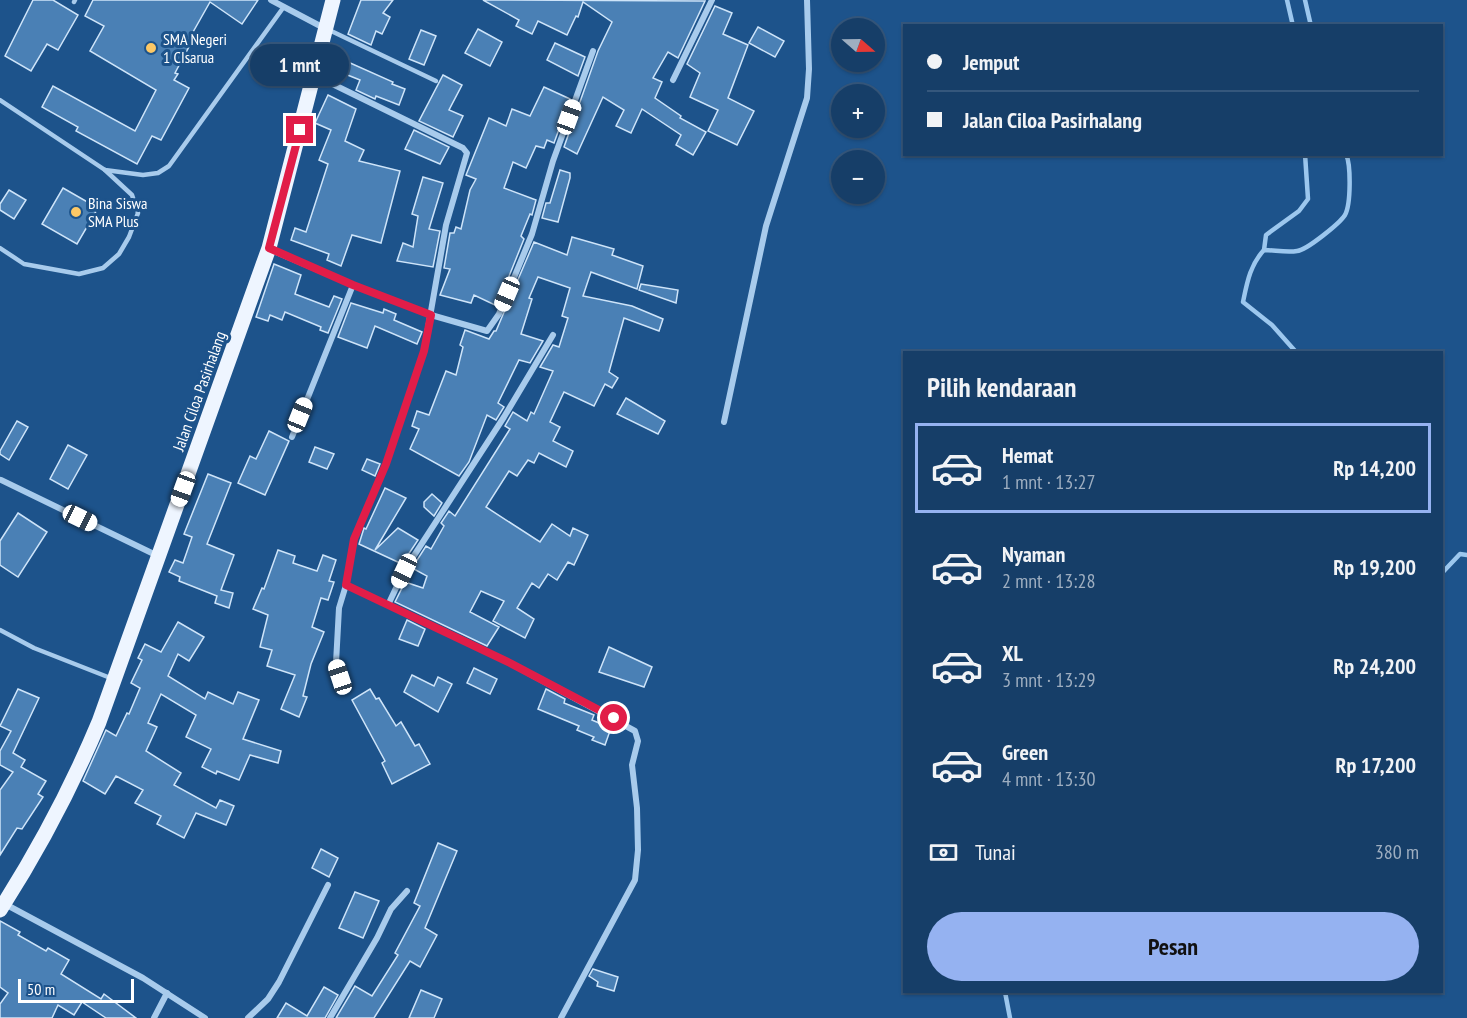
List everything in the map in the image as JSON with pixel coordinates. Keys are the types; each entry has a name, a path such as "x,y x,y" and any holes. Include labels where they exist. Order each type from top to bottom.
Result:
{"main road":[{"name":"Jalan Ciloa Pasirhalang","path":"2,907 34,856 72,786 115,679 269,248 333,0"}],"street":[{"path":"271,0 325,28"},
{"path":"673,80 712,0"},
{"path":"724,422 766,226 807,98 809,69 807,0"},
{"path":"269,248 353,285 431,315 487,331 492,326 532,234 553,161 593,51"},
{"path":"314,74 463,148 467,153 446,225 424,351 386,464 354,539 346,585 339,608 336,663 345,691"},
{"path":"292,437 353,285"},
{"path":"388,605 404,571 504,417 553,335"},
{"path":"2,480 159,556"},
{"path":"346,585 510,663 635,731 638,741 632,765 637,808 638,850 635,880 561,1018"},
{"path":"248,1018 268,999 279,982 328,885"},
{"path":"330,1018 392,909 407,891"},
{"path":"2,907 143,978 205,1018"},
{"path":"154,1018 167,993"}],"lane":[{"path":"105,170 143,175 158,173 169,166 283,8"},
{"path":"325,28 436,81"},
{"path":"0,100 105,170 132,195 138,213 129,237 119,254 103,268 79,274 24,264 0,248"},
{"path":"0,630 34,648 115,679"}],"building":[{"path":"33,0 53,0 78,15 58,50 47,44 31,71 5,56"},
{"path":"93,0 258,0 242,24 210,2 188,41 191,43 175,73 178,74 174,80 189,88 161,140 152,136 137,164 76,131 78,127 42,107 53,86 135,131 156,90 90,51 104,26 85,16"},
{"path":"361,0 393,0 383,13 390,17 382,34 376,31 371,45 348,34"},
{"path":"483,0 705,1 678,58 668,52 653,78 662,82 655,98 681,116 680,118 706,132 693,155 676,145 681,135 642,109 631,133 616,126 624,110 603,97 577,154 564,147 598,51 612,22 583,2 578,17 576,16 567,35 538,21 532,34 516,26 519,20"},
{"path":"715,6 732,13 723,34 748,45 728,98 754,111 737,145 708,131 718,110 690,97 700,73 687,64"},
{"path":"758,27 784,41 775,57 749,43"},
{"path":"478,29 502,42 490,66 465,53"},
{"path":"421,30 436,36 424,65 409,59"},
{"path":"555,43 585,57 578,76 547,60"},
{"path":"339,58 405,89 399,105 376,96 375,99 356,90 360,80 335,70"},
{"path":"443,75 462,85 449,110 463,116 453,137 419,121"},
{"path":"544,87 570,99 554,143 547,140 544,148 536,146 526,168 513,162 504,188 536,200 532,215 530,214 521,236 524,239 497,306 474,295 471,303 440,295 450,269 444,268 450,233 454,233 456,227 461,229 470,190 476,179 466,175 489,118 506,126 512,109 530,116"},
{"path":"328,95 356,109 345,141 364,150 359,161 400,171 381,243 352,235 341,266 327,260 329,254 291,240 295,228 306,232 328,164 319,160 331,130 315,123"},
{"path":"414,130 449,147 440,164 405,149"},
{"path":"560,170 570,173 570,178 558,222 542,218 546,203 550,203"},
{"path":"423,177 443,183 429,229 440,231 433,267 397,261 403,243 413,247 418,216 412,214"},
{"path":"63,188 98,208 77,244 42,224"},
{"path":"9,190 26,200 14,219 0,210 0,204"},
{"path":"572,237 614,249 612,255 643,266 637,289 591,272 583,296 632,306 663,319 659,331 624,318 609,372 618,378 612,388 605,384 594,406 564,392 550,422 560,427 553,441 573,451 566,467 539,453 534,463 528,460 517,476 509,471 486,507 540,542 552,524 570,536 573,528 588,535 574,565 568,562 557,580 548,574 539,588 532,583 517,608 534,619 525,638 493,621 504,601 481,591 470,612 499,627 487,646 395,602 405,582 423,588 427,576 412,568 426,546 431,549 444,526 441,523 449,511 455,516 510,429 505,426 513,412 527,421 531,412 534,414 553,371 540,367 553,345 559,347 568,318 562,316 570,288 538,277 529,298 532,299 521,334 543,341 530,363 519,360 498,403 504,407 496,420 487,415 469,462 459,476 410,449 419,429 412,426 417,411 429,415 446,371 456,375 463,347 460,345 465,330 489,339 496,331 534,242 567,255"},
{"path":"274,264 301,275 295,294 329,307 334,296 342,299 328,333 320,330 321,327 285,312 282,320 270,315 268,321 256,317"},
{"path":"641,284 678,290 676,303 639,290"},
{"path":"351,303 383,313 384,309 396,314 394,320 422,332 417,344 375,326 367,348 338,337"},
{"path":"626,398 665,421 658,434 617,414"},
{"path":"17,421 28,427 9,460 0,454 0,451"},
{"path":"269,431 289,441 265,495 238,483 250,456 256,459"},
{"path":"68,445 87,455 68,489 50,479"},
{"path":"315,447 334,454 327,469 309,462"},
{"path":"367,459 380,464 375,476 362,470"},
{"path":"208,474 231,483 207,544 234,555 221,590 233,593 229,608 215,603 217,596 179,581 180,577 169,572 175,560 183,563 192,537 184,534"},
{"path":"385,488 406,498 375,550 398,528 418,540 402,564 359,544 364,528 366,529"},
{"path":"432,494 442,503 434,516 424,507 424,502"},
{"path":"18,513 47,532 18,577 0,565 0,541"},
{"path":"278,550 295,556 293,563 317,571 323,555 336,560 329,581 334,582 328,600 321,598 312,627 324,632 311,664 303,696 307,697 299,717 281,709 295,675 267,666 272,650 260,647 268,615 253,609 262,588 264,589"},
{"path":"407,620 425,629 418,646 399,639"},
{"path":"178,622 204,637 189,661 178,654 168,676 205,699 208,692 233,704 238,692 259,700 243,739 281,751 278,763 250,755 239,780 217,771 216,774 202,767 211,749 186,737 196,715 161,694 148,723 157,727 146,751 181,773 174,785 216,808 220,800 234,806 226,825 196,813 184,838 157,824 161,816 135,803 143,790 116,776 105,794 83,781 106,730 116,736 127,713 129,714 140,688 131,683 142,660 138,658 145,644 161,652"},
{"path":"609,647 652,667 644,687 599,672"},
{"path":"474,668 497,679 490,694 467,683"},
{"path":"412,675 434,686 438,677 452,684 438,712 404,692"},
{"path":"18,689 39,698 13,753 25,760 21,767 46,781 38,794 43,797 22,829 17,828 0,855 0,790 13,772 0,765 0,751 11,731 0,726"},
{"path":"370,689 376,699 379,698 396,726 401,722 415,746 419,744 430,764 392,784 382,763 385,761 352,700"},
{"path":"546,689 565,699 564,703 594,715 592,720 611,728 605,745 592,740 594,737 577,730 579,726 538,709"},
{"path":"438,843 457,851 425,928 437,935 420,967 410,961 374,1018 336,1018 355,986 372,996 398,955 395,953 420,906 414,903"},
{"path":"321,849 338,858 329,877 312,868"},
{"path":"355,892 379,901 363,938 339,928"},
{"path":"0,921 20,932 18,935 46,951 48,948 69,960 61,974 101,999 104,994 136,1018 106,1018 82,1002 74,1015 58,1005 52,1018 0,1018 0,1004 8,993 0,987"},
{"path":"593,969 618,977 614,991 597,986 598,982 589,976"},
{"path":"324,987 338,995 325,1018 277,1018 286,1003 307,1016"},
{"path":"421,990 442,999 434,1018 409,1018"}],"waterway":[{"path":"1287,0 1293,24"},
{"path":"1305,0 1311,24"},
{"path":"1264,250 1266,235 1299,211 1308,199 1305,156"},
{"path":"1295,351 1272,325 1243,302 1248,281 1255,262 1264,250 1289,252 1302,249 1323,236 1345,215 1350,184 1346,156"},
{"path":"1443,572 1460,554 1467,555"},
{"path":"1005,993 1010,1018"}],"place":[{"name":"SMA Negeri 1 CIsarua","path":"151,48"},
{"name":"Bina Siswa SMA Plus","path":"76,212"}],"route":[{"path":"300,130 269,248 353,285 431,315 424,351 386,464 354,539 346,585 510,663 614,718"}]}
